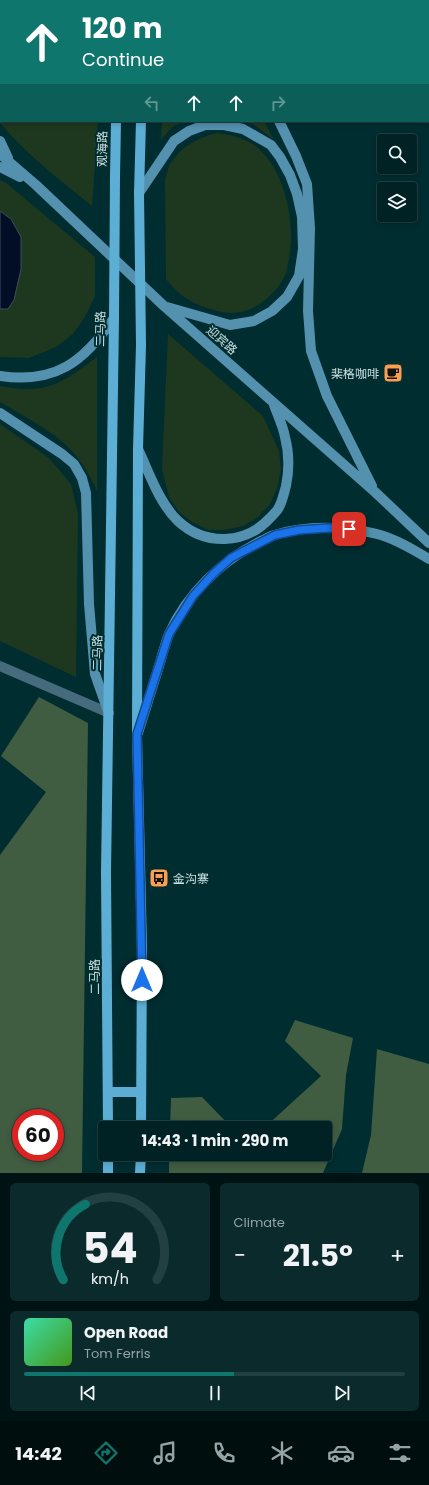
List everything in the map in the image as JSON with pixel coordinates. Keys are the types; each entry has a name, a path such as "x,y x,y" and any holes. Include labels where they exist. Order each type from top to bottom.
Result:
{"main road":[{"name":"观海路","path":"115,178 116,122"},
{"path":"141,1121 142,948 137,734 138,449 141,345 139,193 142,122"},
{"path":"279,122 296,156 307,184 310,228 308,311 311,351 327,396 375,492"},
{"path":"139,193 174,141 189,131 205,125 243,129 271,145 290,174 297,194 302,217 303,249 299,276 287,297 272,311 254,321 230,325 164,306"},
{"path":"0,141 11,164"},
{"name":"迎宾路","path":"0,154 36,185 164,306 375,492 429,542"},
{"path":"0,167 36,185"},
{"name":"二马路","path":"108,1121 106,873 115,178"},
{"path":"0,376 33,378 51,374 67,367 89,350 114,318"},
{"path":"138,449 164,506 191,532 210,538 228,539 249,534 264,525 278,509 286,486 288,466 286,438 274,404"},
{"path":"0,413 62,454 74,464 82,478 86,493 89,604 95,674 109,713"},
{"path":"137,734 169,634 193,596 213,574 231,558 275,535 299,530 328,528 349,529 379,534 414,550 429,559"},
{"path":"108,1092 141,1092"},
{"path":"108,1161 108,1173"},
{"path":"140,1173 141,1161"}],"street":[{"path":"0,666 109,713"}],"green space":[{"path":"98,122 92,206 21,146 0,123"},
{"path":"162,122 183,122 172,127 161,140"},
{"path":"248,122 265,122 274,140"},
{"path":"217,133 241,138 254,145 265,155 274,168 281,183 290,216 290,249 285,275 278,287 265,300 253,308 234,313 221,312 206,308 187,299 176,291 166,279 165,179 170,164 179,153 190,144 203,137"},
{"path":"0,180 6,183 95,257 95,296 85,317 73,334 56,347 29,358 0,357"},
{"path":"168,334 263,416 279,451 281,468 277,489 270,504 258,517 243,526 224,530 209,530 192,522 179,512 169,497 162,469"},
{"path":"97,357 97,491 81,463 62,442 36,423 0,402 0,386 30,389 52,385 73,374"},
{"path":"0,424 49,458 71,484 78,514 76,677 0,641"},
{"path":"39,697 88,723 82,1173 0,1173 0,855 46,792 1,756"},
{"path":"295,1020 353,1038 346,1075 342,1129 332,1152 332,1121 272,1121 321,1076 285,1041"},
{"path":"377,1049 429,1064 429,1173 362,1173 371,1135"},
{"path":"202,1097 225,1121 170,1121 171,1098"},
{"path":"169,1161 328,1161 323,1173 169,1173"}],"water":[{"path":"0,211 11,219 21,237 21,269 14,300 8,309 0,309"}],"place":[{"name":"棐格咖啡","path":"393,373"},
{"name":"金沟寨","path":"159,878"}],"route":[{"path":"142,980 137,734 169,634 193,596 213,574 231,558 275,535 299,530 328,528 349,529"}]}
